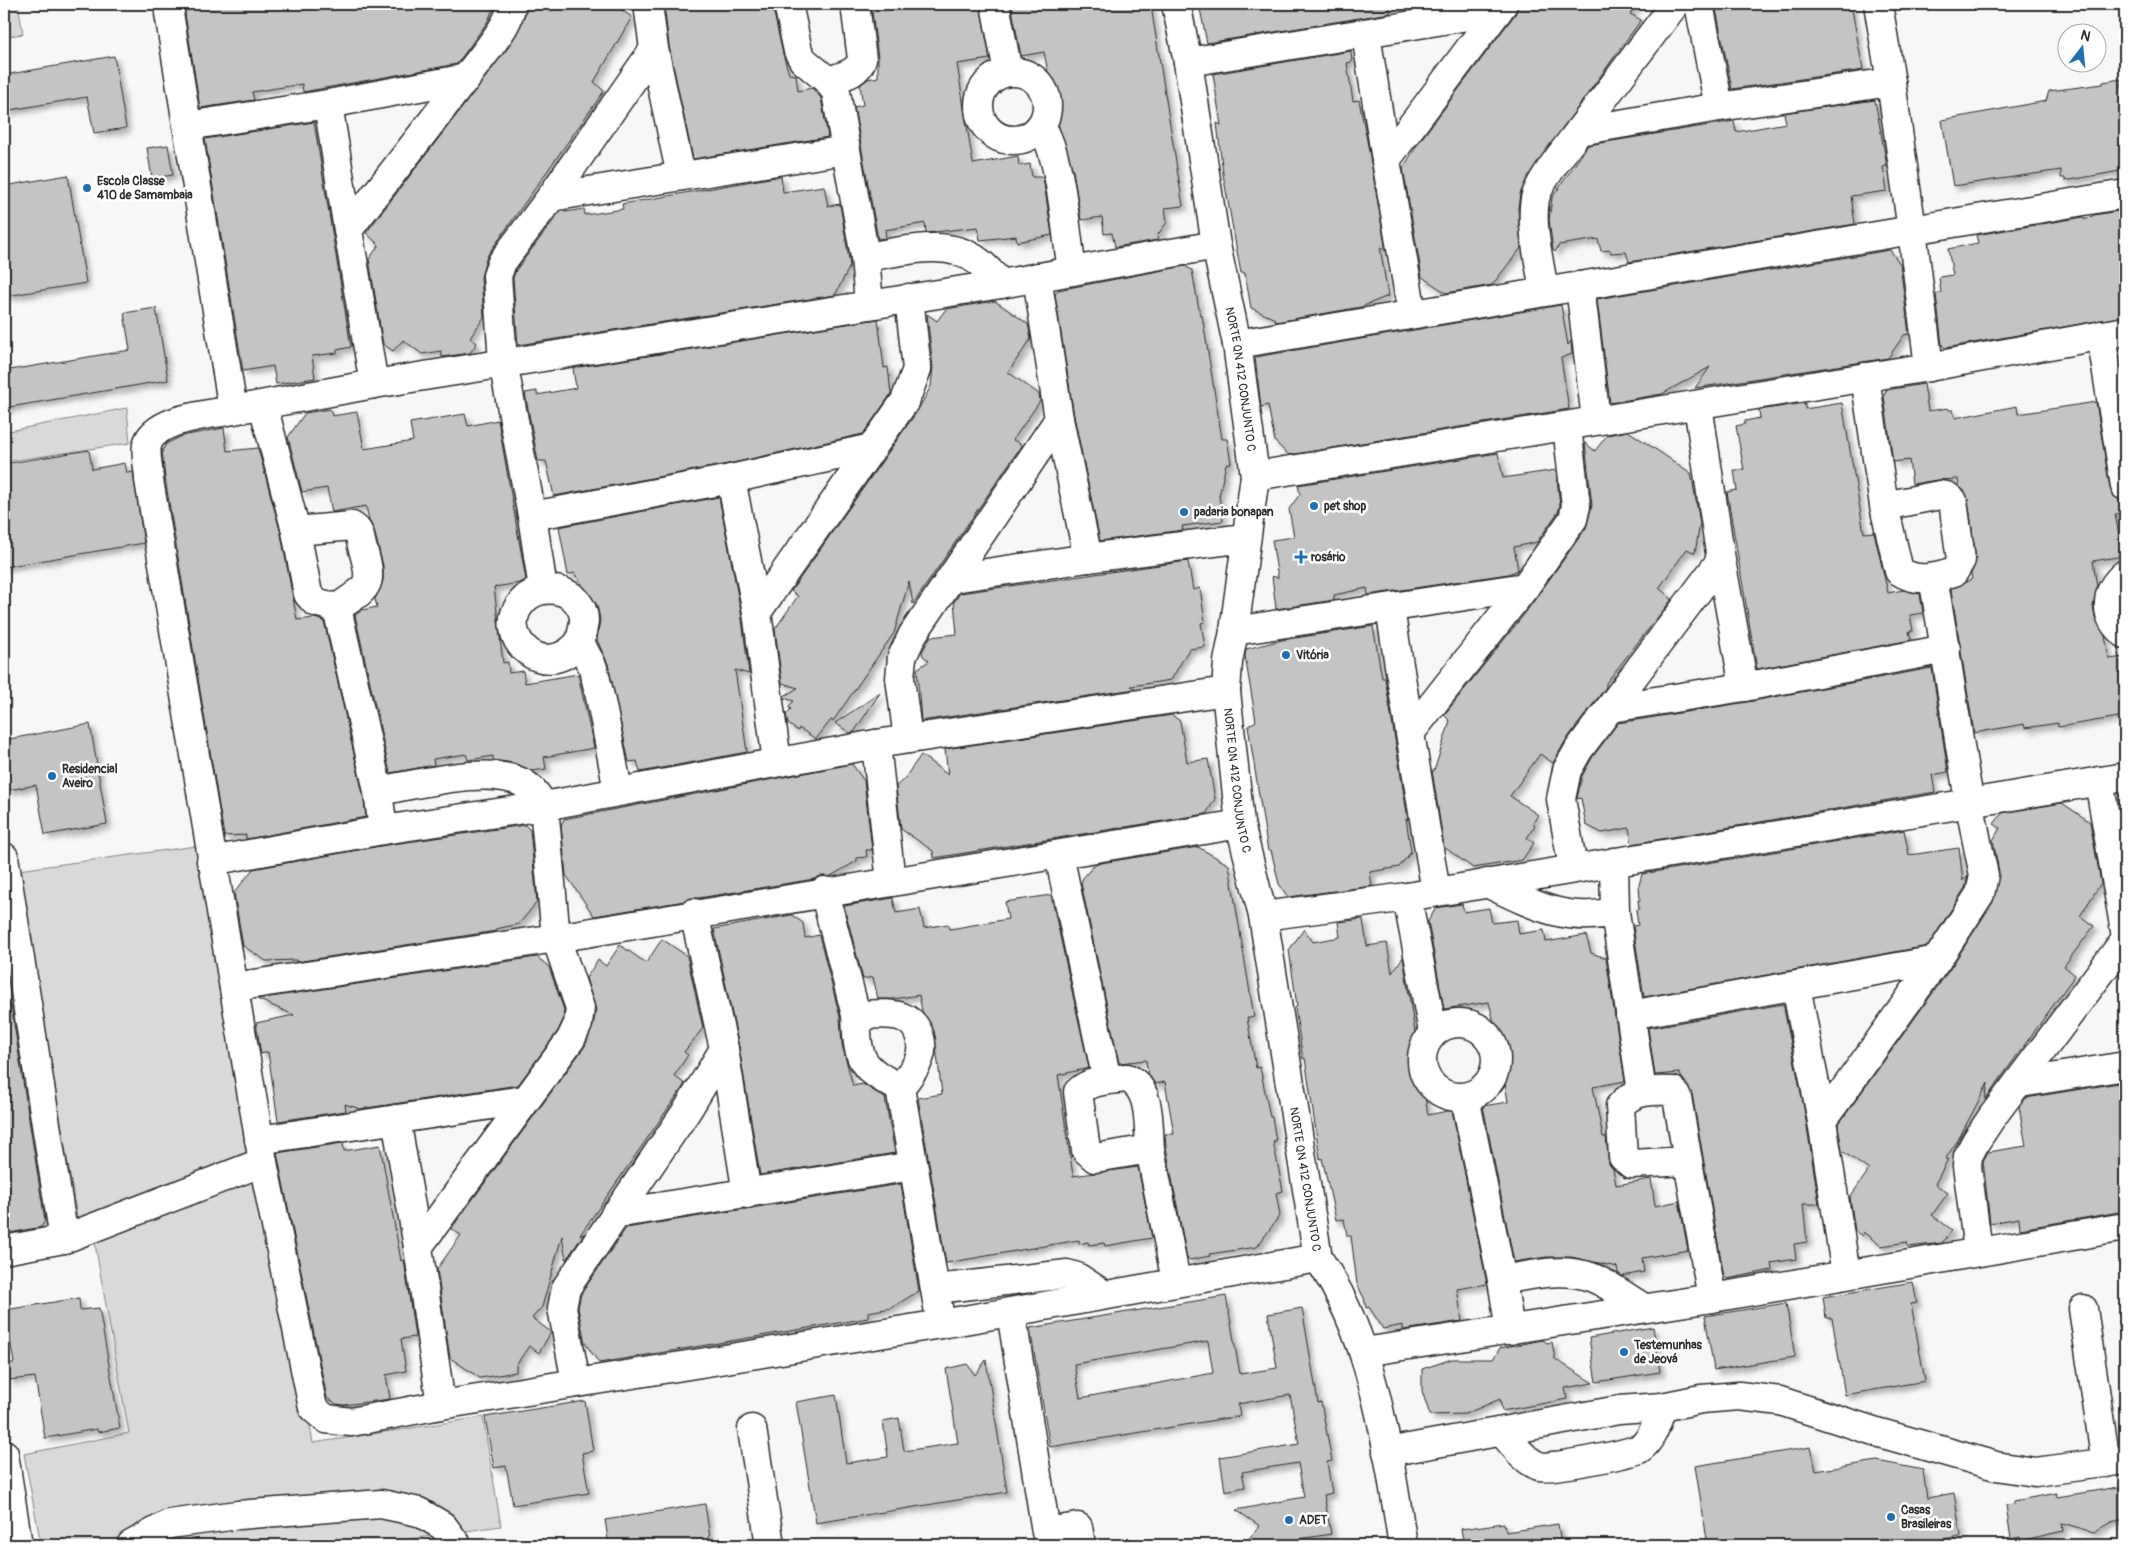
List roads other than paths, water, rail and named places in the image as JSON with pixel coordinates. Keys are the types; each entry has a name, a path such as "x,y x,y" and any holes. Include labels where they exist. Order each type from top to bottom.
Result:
{"street":[{"path":"172,4 169,13 233,410"},
{"path":"348,230 467,78 502,28 511,10 511,4"},
{"path":"648,4 654,49 681,176"},
{"path":"788,4 798,51 803,60 828,81 836,92 865,257 869,304"},
{"path":"828,81 857,70 860,65 862,59 855,4"},
{"path":"995,4 1008,72"},
{"name":"NORTE QN 412 CONJUNTO C","path":"1176,4 1188,62 1216,245 1236,344 1255,476 1252,508 1245,538 1234,631 1228,662 1226,691 1240,824 1262,916 1318,1258 1336,1285 1364,1352 1387,1452 1403,1545"},
{"path":"1544,291 1534,219 1534,197 1548,173 1579,130 1675,4"},
{"path":"1699,4 1719,107"},
{"path":"1878,4 1892,82 1930,367"},
{"path":"1188,62 1366,34 1501,7"},
{"path":"1386,160 1501,7"},
{"path":"1366,34 1412,314"},
{"path":"543,589 532,516 503,362 497,276 502,262 550,198 654,49"},
{"path":"1008,72 1021,72 1034,78 1042,88 1047,101 1046,114 1040,126 1029,136 1015,140 1000,138 987,129 979,117 978,101 983,87 994,76 1008,72"},
{"path":"187,126 328,104 467,78"},
{"path":"1579,130 1719,107 1892,82"},
{"path":"328,104 374,384"},
{"path":"1040,126 1049,138 1055,160 1072,271"},
{"path":"550,198 846,150"},
{"path":"1236,344 2125,194"},
{"path":"1216,245 1001,284 503,362 168,423 154,433 147,446 149,480 211,861 261,1151 313,1408 326,1419 350,1422 576,1382 941,1324 1176,1281 1318,1258"},
{"path":"865,257 944,247 962,252 978,261 1001,284"},
{"path":"1037,277 1059,420 1088,558"},
{"path":"1580,286 1596,420"},
{"path":"757,612 905,401 917,369 909,298"},
{"path":"1255,476 1930,367 2113,333 2125,486"},
{"path":"1865,377 1884,506 1899,571 1913,578 1933,578 1954,572 1961,560 1953,502 1947,496 1940,495 1884,506"},
{"path":"263,405 296,531 308,594 314,602 337,608 362,591 368,581 370,571 358,531 352,526 296,531"},
{"path":"1698,405 1721,560 1744,687"},
{"path":"908,740 900,678 902,657 913,634 1059,420"},
{"path":"1410,733 1525,587 1573,519 1576,506 1568,426"},
{"path":"532,516 732,479 872,448"},
{"path":"732,479 757,612 777,762"},
{"path":"953,578 1245,538"},
{"path":"1573,868 1560,799 1567,770 1579,749 1721,560"},
{"path":"2125,574 2116,581 2110,593 2108,606 2111,618 2125,634"},
{"path":"1822,1121 1937,960 1980,894 1983,884 1984,875 1968,802 1946,649 1933,578"},
{"path":"1234,631 1390,609 1525,587"},
{"path":"543,589 558,590 572,598 582,610 585,625 581,640 568,654 549,660 536,657 521,645 514,627 515,614 526,598 543,589"},
{"path":"337,608 378,791 383,830"},
{"path":"1390,609 1436,892"},
{"path":"581,640 593,667 618,791"},
{"path":"1611,708 1744,687 1946,649"},
{"path":"211,861 383,830 544,806 876,744 1226,691"},
{"path":"876,744 891,882"},
{"path":"378,791 470,777 491,776 514,779 526,785 537,794 544,806 556,938 580,1008 578,1024 571,1039 524,1100 418,1247"},
{"path":"1262,916 1407,897 2112,779 2125,931"},
{"path":"234,987 556,938 694,913 1240,824"},
{"path":"1059,855 1108,1080"},
{"path":"4,857 64,1239"},
{"path":"1614,862 1615,912 1642,1092"},
{"path":"1487,883 1549,911 1582,917 1615,912"},
{"path":"824,892 856,1014 857,1046 862,1060 878,1077 900,1088"},
{"path":"1407,897 1433,1032"},
{"path":"694,913 724,1049 747,1194"},
{"path":"1978,1251 1967,1166 1968,1156 1992,1117 2125,940"},
{"path":"1630,1015 1937,960"},
{"path":"1796,986 1822,1121 1846,1274"},
{"path":"856,1014 895,1015 905,1018 916,1028 921,1041 920,1058 900,1088 941,1324"},
{"path":"1462,1022 1477,1026 1489,1036 1496,1051 1497,1066 1491,1081 1480,1092 1465,1097 1449,1096 1435,1089 1425,1076 1421,1061 1424,1045 1433,1032 1446,1024 1462,1022"},
{"path":"576,1382 563,1298 566,1288 688,1109 724,1049"},
{"path":"2020,1082 2125,1066"},
{"path":"1150,1149 1095,1158 1086,1150 1078,1092 1083,1087 1108,1080 1127,1078 1134,1081 1144,1095 1150,1149 1176,1281"},
{"path":"1688,1161 1631,1164 1623,1158 1620,1106 1632,1095 1642,1092 1673,1091 1677,1097 1712,1298"},
{"path":"1465,1097 1502,1280 1510,1330"},
{"path":"4,1250 64,1239 261,1151 396,1119 524,1100"},
{"path":"396,1119 418,1247 440,1405"},
{"path":"615,1214 913,1166"},
{"path":"1364,1352 1712,1298 2125,1227"},
{"path":"1502,1280 1547,1273 1570,1272 1591,1277 1644,1308"},
{"path":"936,1289 1067,1274 1077,1277 1103,1294"},
{"path":"1387,1452 1619,1410 1662,1407 1701,1399 1739,1396 1780,1401 1996,1466 2035,1472 2116,1462 2083,1309"},
{"path":"1011,1312 1046,1532 1078,1527 1081,1545"},
{"path":"1502,1432 1529,1462 1540,1467 1569,1463 1639,1449 1645,1446 1656,1426 1662,1407"},
{"path":"752,1429 770,1545"},
{"path":"4,1454 18,1545"},
{"path":"131,1545 169,1524 238,1515 381,1504 419,1512 443,1526 457,1545"}],"place":[{"name":"Escola Classe 410 de Samambaia","path":"87,188"},
{"name":"pet shop","path":"1314,506"},
{"name":"padaria bonapan","path":"1184,512"},
{"name":"rosário","path":"1301,557"},
{"name":"Vitória","path":"1286,655"},
{"name":"Residencial Aveiro","path":"52,776"},
{"name":"Testemunhas de Jeová","path":"1624,1352"},
{"name":"Casas Brasileiras","path":"1891,1517"},
{"name":"ADET","path":"1289,1520"}]}
